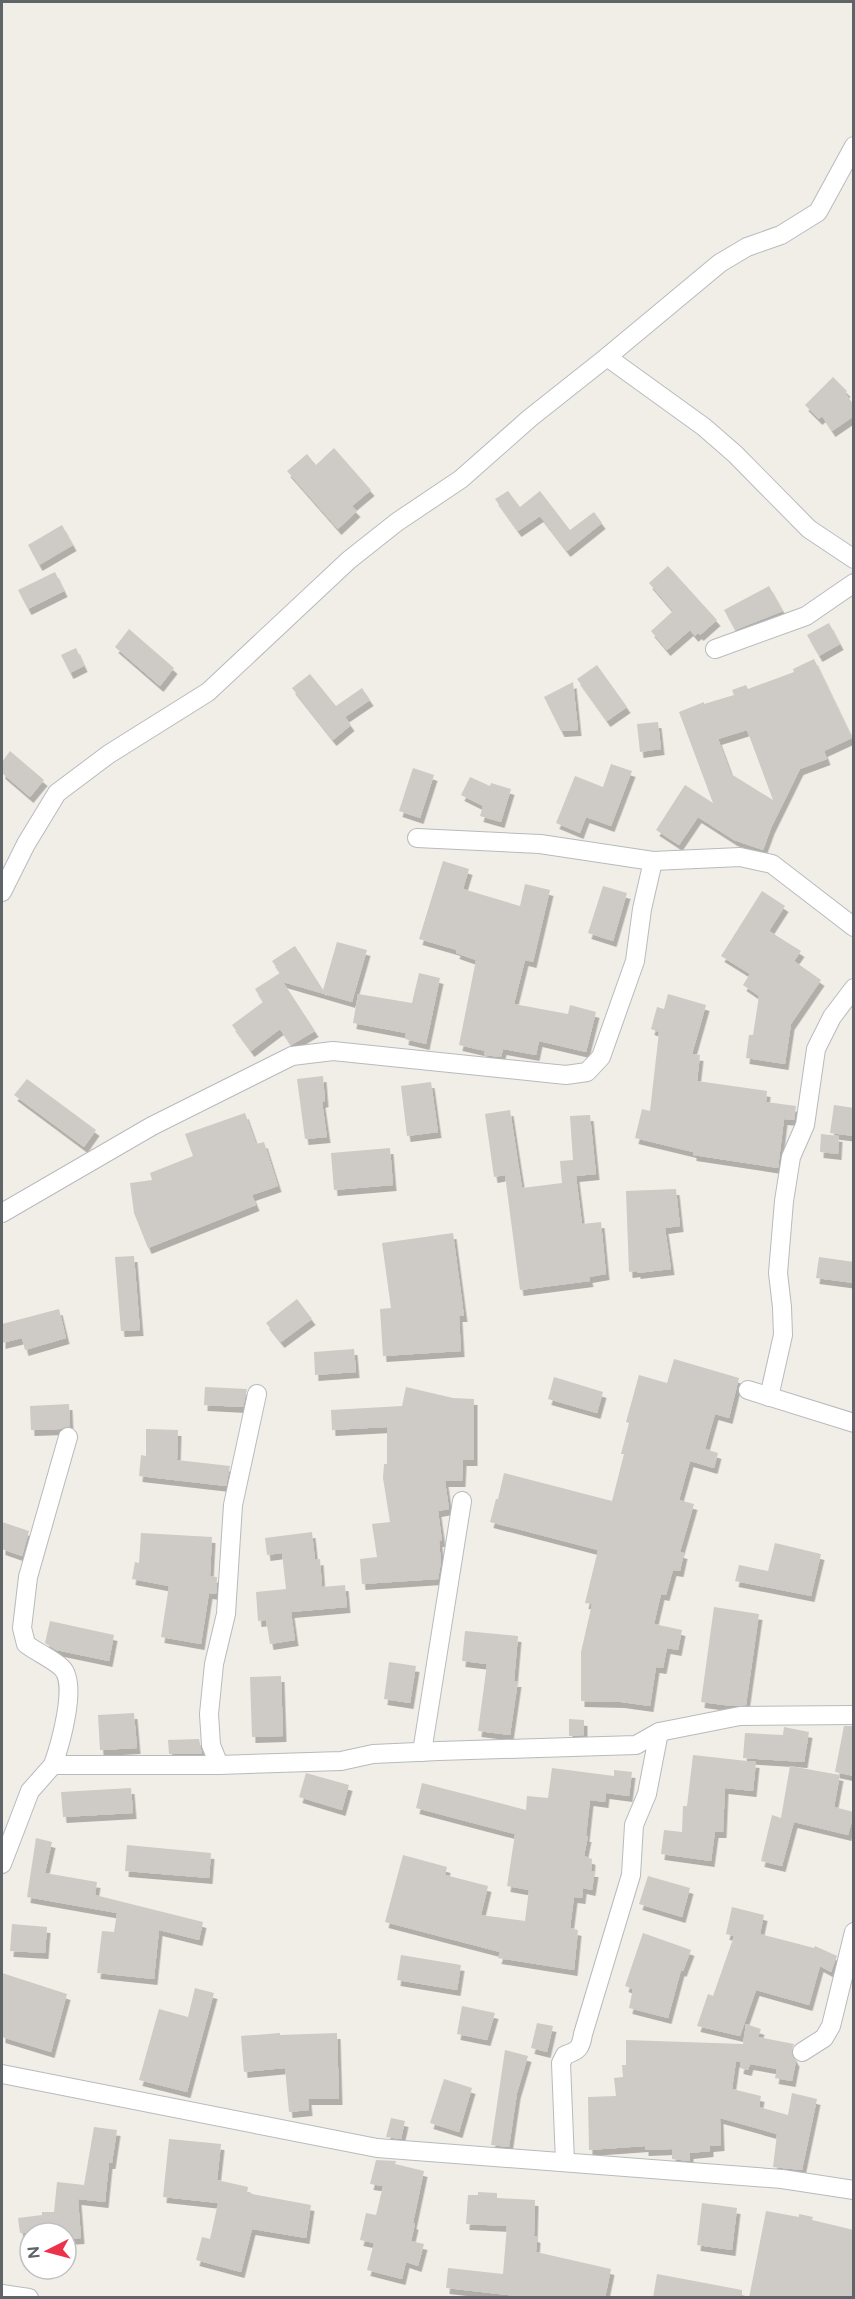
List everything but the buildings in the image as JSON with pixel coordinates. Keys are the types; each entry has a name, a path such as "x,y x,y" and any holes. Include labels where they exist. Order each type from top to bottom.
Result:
{"street":[{"path":"2,892 26,844 57,793 109,754 208,692 349,560 397,522 461,479 530,418 608,357 720,263 747,247 781,235 818,212 854,146"},
{"path":"608,357 704,427 735,454 809,529 854,559"},
{"path":"715,649 806,616 854,583"},
{"path":"417,838 540,844 653,861 740,857 772,864 854,927"},
{"path":"2,1213 152,1126 292,1056 333,1052 566,1075 587,1072 601,1057 635,961 642,909 653,861"},
{"path":"769,1397 783,1335 783,1307 778,1273 784,1201 791,1156 805,1125 816,1049 832,1017 854,988"},
{"path":"748,1390 854,1423"},
{"path":"219,1765 211,1745 210,1714 214,1664 226,1614 233,1505 257,1394"},
{"path":"2,1864 30,1791 53,1765 60,1743 69,1686 63,1669 26,1644 22,1628 28,1577 68,1437"},
{"path":"422,1752 462,1501"},
{"path":"53,1765 219,1765 341,1761 372,1755 422,1752 636,1746 659,1732 740,1716 854,1715"},
{"path":"565,2162 561,2063 565,2055 577,2051 582,2044 582,2034 630,1875 634,1825 647,1794 659,1732"},
{"path":"802,2052 824,2038 831,2026 854,1932"},
{"path":"2,2074 377,2148 782,2179 854,2190"},
{"path":"2,2294 29,2298"}]}
